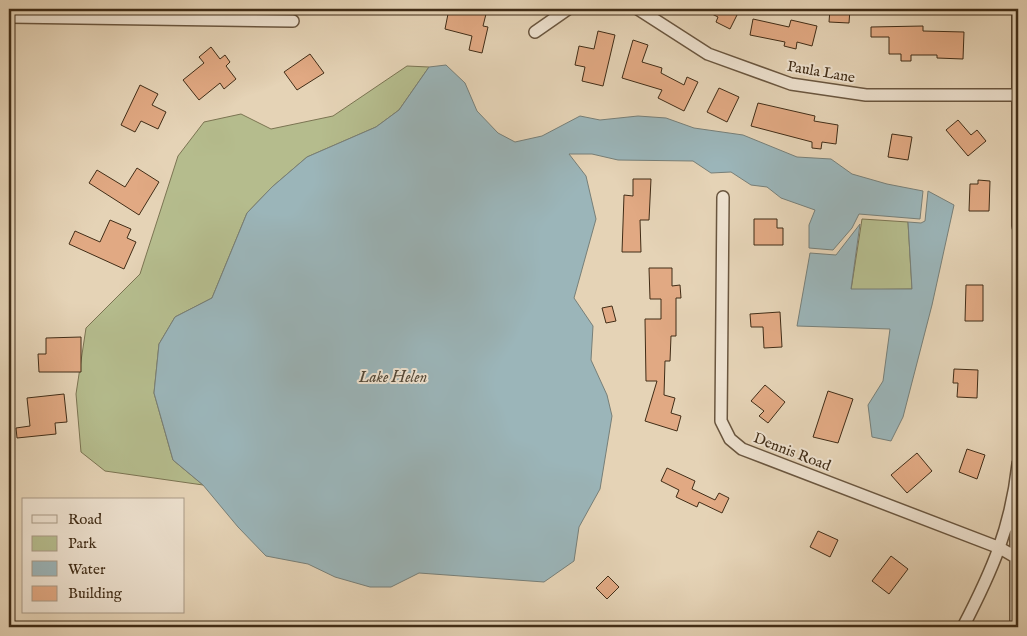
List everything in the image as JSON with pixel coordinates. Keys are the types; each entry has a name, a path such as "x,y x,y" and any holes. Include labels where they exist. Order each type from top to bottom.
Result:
{"street":[{"path":"535,32 568,9"},
{"name":"Paula Lane","path":"638,9 708,54 791,84 866,95 1018,95"},
{"path":"1018,9 1018,226"},
{"path":"9,17 97,13 294,21"},
{"name":"Dennis Road","path":"723,196 721,421 730,439 742,449 1000,548 1017,558"},
{"path":"963,627 987,581 1010,519 1018,464"},
{"path":"1015,490 1017,558 1016,627"}],"green space":[{"path":"407,66 429,67 399,110 376,127 307,157 272,187 247,213 212,298 175,317 159,344 154,393 173,460 203,485 105,471 81,452 76,394 86,328 140,274 178,156 204,122 241,114 271,129 333,116"},
{"path":"862,219 908,222 912,289 851,290"}],"water":[{"name":"Lake Helen","path":"446,65 465,83 477,111 498,133 515,142 542,136 580,116 600,120 638,116 666,118 694,128 743,135 797,157 831,159 852,174 887,184 923,191 920,219 859,214 852,228 833,250 809,248 809,225 815,210 781,198 767,187 751,185 731,172 711,173 693,161 618,160 592,154 569,154 586,176 596,219 574,298 593,326 591,360 607,395 612,416 600,489 579,527 574,561 544,582 419,573 391,587 370,587 335,577 308,564 266,556 238,527 203,485 173,460 154,393 159,344 175,317 212,298 247,213 272,187 307,157 376,127 399,110 429,67"},
{"path":"928,191 954,205 932,305 903,417 891,441 872,437 868,405 883,381 890,329 797,326 810,253 836,255 860,224 851,289 912,289 908,222 921,223 925,221"}],"building":[{"path":"449,9 464,9 486,14 483,26 488,27 482,53 469,50 472,36 445,29"},
{"path":"702,9 740,9 730,29 716,22 718,17"},
{"path":"830,9 850,9 849,23 829,22"},
{"path":"753,19 789,27 791,20 817,26 812,46 797,42 796,49 784,46 785,42 750,35"},
{"path":"923,26 923,31 964,32 963,59 937,58 937,55 911,55 911,61 901,61 901,54 889,54 889,37 871,37 871,27"},
{"path":"598,31 615,35 603,86 582,81 585,67 575,65 579,46 594,49"},
{"path":"633,40 648,45 642,62 662,68 661,73 684,85 687,77 698,82 684,111 658,98 662,90 622,78"},
{"path":"211,47 220,59 225,55 230,62 226,66 236,79 224,89 220,83 199,100 183,80 204,63 199,57"},
{"path":"310,54 324,73 297,90 284,72"},
{"path":"140,85 158,94 152,105 166,112 158,129 141,121 135,132 121,125"},
{"path":"719,88 739,97 727,122 707,112"},
{"path":"758,103 815,116 814,121 838,125 836,144 822,142 821,149 812,148 812,142 751,126"},
{"path":"958,120 971,135 977,130 986,141 968,156 946,130"},
{"path":"892,134 912,137 908,160 888,157"},
{"path":"137,168 159,182 139,215 89,183 97,170 125,187"},
{"path":"633,179 651,179 649,220 640,220 641,252 622,252 624,195 633,196"},
{"path":"978,180 990,181 989,211 969,211 970,184 978,184"},
{"path":"754,219 777,219 777,228 783,228 783,245 754,245"},
{"path":"110,220 131,229 127,238 136,242 124,269 69,244 75,231 100,242"},
{"path":"649,268 672,268 672,286 680,285 681,298 676,298 676,336 671,336 670,361 665,361 664,395 675,398 671,413 681,416 677,431 645,421 657,381 646,381 645,319 661,319 661,299 650,299"},
{"path":"966,285 983,285 983,321 965,321"},
{"path":"612,306 616,321 606,323 602,308"},
{"path":"780,312 782,347 764,348 763,327 751,327 750,314"},
{"path":"81,337 81,372 39,372 38,354 46,354 46,338"},
{"path":"954,369 978,370 977,398 957,397 958,383 953,383"},
{"path":"765,385 785,402 768,423 759,416 764,411 751,401"},
{"path":"828,391 853,399 838,443 813,437"},
{"path":"64,394 67,422 55,423 56,434 17,438 16,428 30,426 27,398"},
{"path":"967,449 985,455 977,479 959,472"},
{"path":"917,453 932,471 907,493 891,475"},
{"path":"667,468 695,481 692,489 715,500 719,493 729,498 722,513 699,502 697,507 676,497 679,490 661,481"},
{"path":"818,531 838,540 830,557 810,547"},
{"path":"891,556 908,569 889,594 872,581"},
{"path":"608,576 619,587 607,599 596,588"}]}
